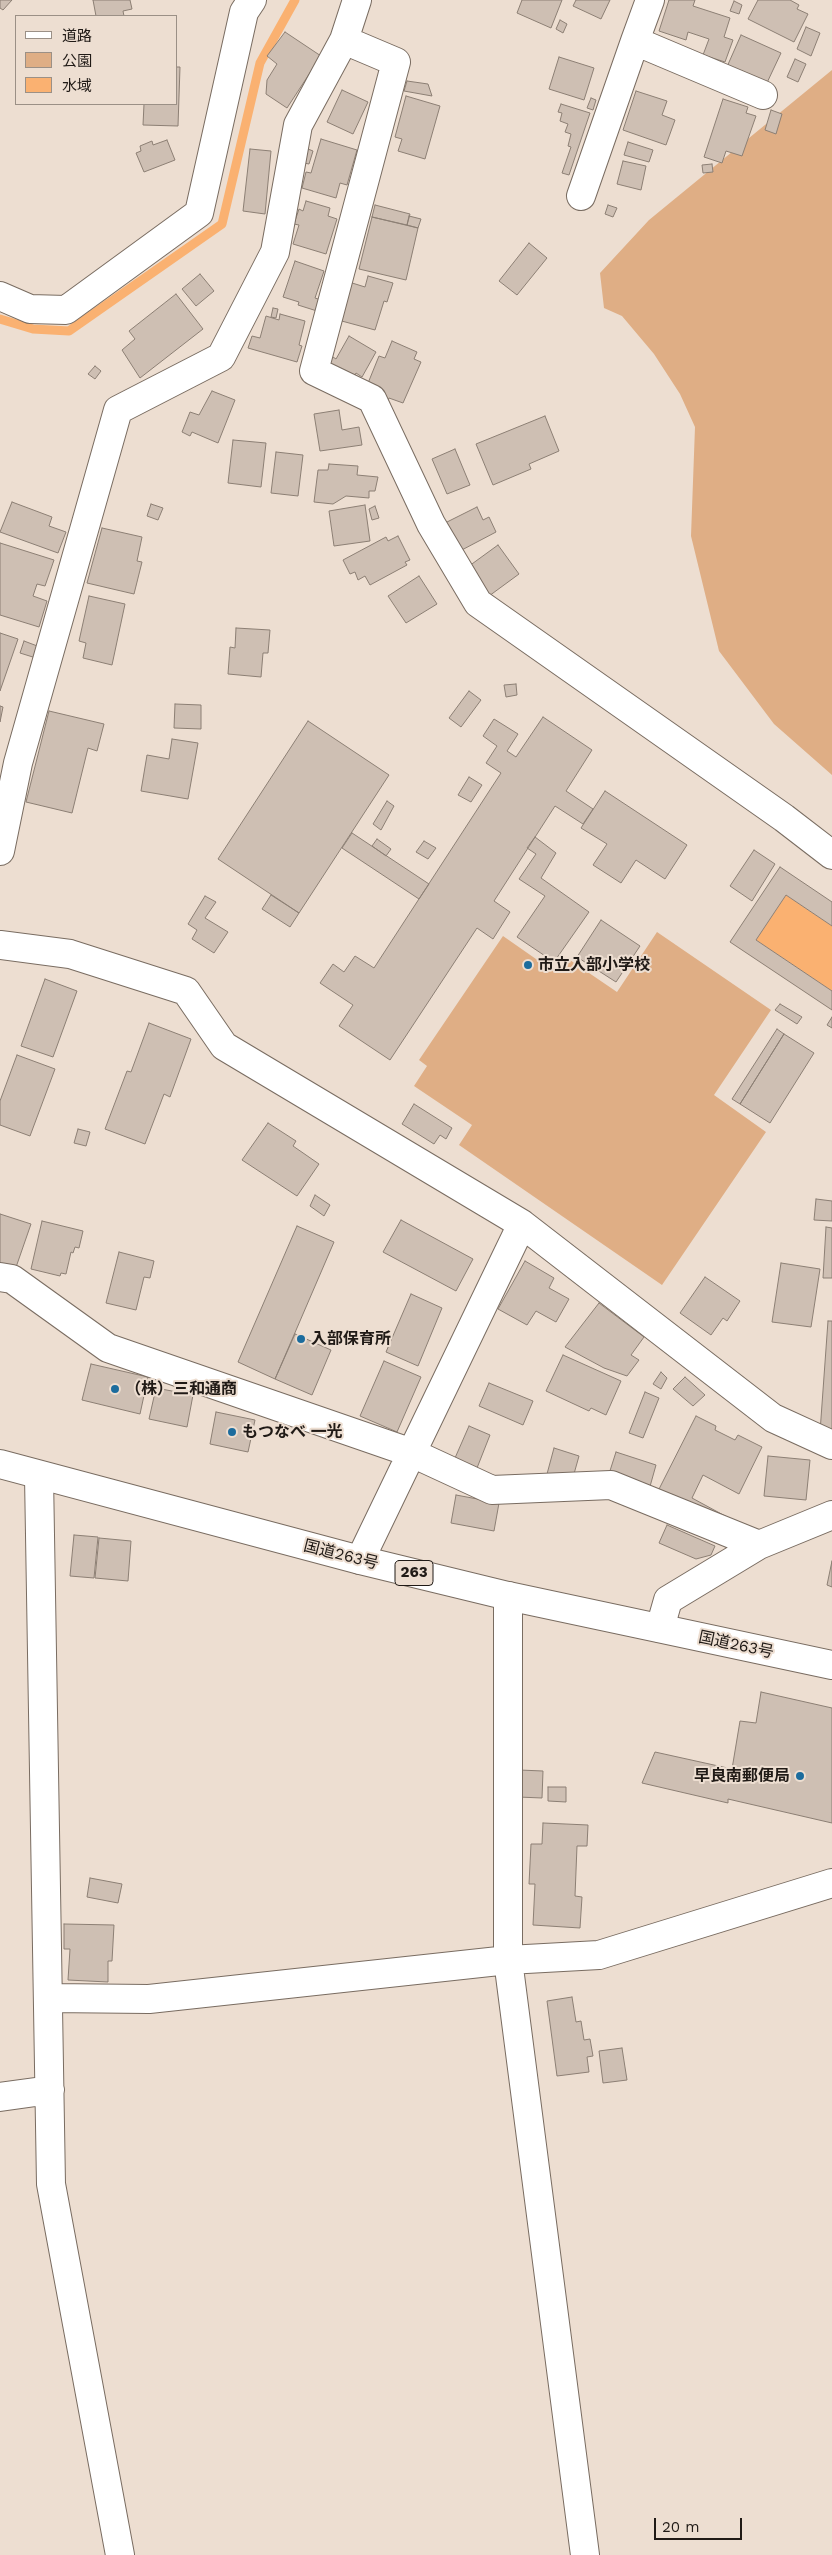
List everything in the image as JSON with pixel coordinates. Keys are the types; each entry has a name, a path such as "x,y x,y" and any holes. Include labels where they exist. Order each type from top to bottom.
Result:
{"main road":[{"path":"0,296 30,309 66,310 199,213 244,12 252,0"},
{"path":"0,851 18,763 118,410 221,356 275,252 298,125 344,40 357,0"},
{"path":"581,196 650,0"},
{"path":"344,40 396,62 314,371 372,400 431,524 478,603 784,818 832,855"},
{"path":"636,41 763,95"},
{"path":"0,945 70,954 186,991 224,1046 522,1224 773,1418 832,1445"},
{"path":"360,1560 522,1224"},
{"path":"0,1277 12,1279 108,1348 412,1453 492,1490 611,1485 759,1545"},
{"name":"国道263号","path":"0,1464 39,1476 360,1560 508,1596 832,1665"},
{"path":"39,1476 52,2184 120,2555"},
{"path":"660,1628 668,1600 759,1545 832,1515"},
{"path":"508,1596 508,1960 585,2555"},
{"path":"49,1998 149,1999 508,1960 599,1955 832,1883"},
{"path":"0,2097 50,2090"}],"green space":[{"path":"832,70 832,775 774,724 719,651 691,536 695,427 680,394 654,354 622,316 604,308 600,273 649,220"},
{"path":"657,932 771,1010 714,1095 766,1132 662,1285 459,1145 472,1125 414,1086 427,1066 419,1060 503,936 556,973 567,958 617,992"}],"water":[{"path":"786,895 832,926 832,991 756,940"}],"building":[{"path":"0,0 12,0 3,10 0,8"},
{"path":"93,0 130,0 132,9 123,11 124,15 96,15"},
{"path":"522,0 562,0 551,28 517,13"},
{"path":"576,0 610,0 601,19 573,6"},
{"path":"669,0 695,0 693,6 730,18 724,37 733,40 725,62 703,55 709,39 688,32 686,40 659,31"},
{"path":"758,0 790,0 799,5 797,9 808,14 794,42 748,19"},
{"path":"734,1 742,5 739,14 730,11"},
{"path":"560,20 567,24 563,33 556,29"},
{"path":"806,27 820,33 811,56 797,49"},
{"path":"285,32 321,56 287,108 266,94 267,80 277,64 267,56"},
{"path":"741,35 781,53 765,87 726,69"},
{"path":"559,57 594,68 584,100 549,89"},
{"path":"795,59 806,64 798,82 787,77"},
{"path":"178,67 180,67 178,126 143,125 144,105 178,105"},
{"path":"407,81 428,84 432,96 404,91"},
{"path":"342,90 368,102 353,134 327,122"},
{"path":"636,91 667,101 662,115 675,120 666,145 623,130"},
{"path":"406,96 440,106 425,159 398,151 402,139 395,137"},
{"path":"591,98 596,100 593,110 587,108"},
{"path":"723,99 748,107 746,113 756,116 742,156 726,151 722,163 704,157"},
{"path":"561,104 590,113 569,175 562,173 571,147 568,146 571,134 565,132 568,124 560,121 562,113 558,112"},
{"path":"771,110 782,114 776,134 765,130"},
{"path":"321,139 357,150 347,185 340,183 336,198 302,188 306,172 311,173"},
{"path":"167,140 175,160 144,172 136,153 141,151 140,146 152,141 153,145"},
{"path":"628,142 653,150 649,162 624,155"},
{"path":"250,149 271,151 265,214 243,211"},
{"path":"308,149 313,151 309,164 304,163"},
{"path":"623,161 646,166 641,190 617,184"},
{"path":"712,164 713,172 703,173 702,165"},
{"path":"306,201 330,208 328,216 337,219 326,254 293,244 299,225 294,224 299,209 303,211"},
{"path":"375,205 410,214 407,225 372,217"},
{"path":"608,205 617,208 613,217 605,214"},
{"path":"409,216 421,219 418,228 407,225"},
{"path":"372,217 418,228 406,280 359,269"},
{"path":"529,243 547,258 517,295 499,281"},
{"path":"295,261 324,271 315,298 321,300 317,311 298,305 299,302 283,297"},
{"path":"200,274 214,291 196,306 182,289"},
{"path":"368,276 393,283 387,302 384,301 375,330 338,320 349,282 365,287"},
{"path":"176,294 203,329 140,378 122,350 135,339 129,331"},
{"path":"273,308 278,309 276,318 271,317"},
{"path":"280,314 305,321 299,345 302,346 297,362 248,348 252,336 260,338 266,316 279,320"},
{"path":"349,336 376,352 362,377 356,373 351,382 326,368 333,357 336,359"},
{"path":"392,341 417,352 414,359 421,362 403,403 389,398 387,403 364,393 379,356 385,358"},
{"path":"95,366 101,371 95,379 88,374"},
{"path":"212,391 235,400 218,443 192,432 190,436 182,432 190,412 199,415"},
{"path":"339,410 342,430 359,427 362,445 320,451 314,414"},
{"path":"545,416 559,451 529,464 531,469 493,485 476,444"},
{"path":"233,440 266,443 261,487 228,483"},
{"path":"455,449 470,485 447,494 432,459"},
{"path":"276,452 303,455 298,496 271,493"},
{"path":"329,464 358,466 357,475 378,477 375,491 369,491 369,498 346,496 333,504 314,502 318,470 328,470"},
{"path":"12,502 52,517 49,526 66,532 58,553 0,532"},
{"path":"151,504 163,508 158,520 147,516"},
{"path":"365,505 370,541 334,546 329,511"},
{"path":"375,506 379,518 372,520 369,509"},
{"path":"477,507 483,520 489,517 496,532 458,552 443,524"},
{"path":"102,528 142,537 137,561 142,562 134,594 87,583"},
{"path":"398,536 410,560 405,562 407,565 370,585 365,576 358,580 355,572 350,574 343,560 386,537 388,541"},
{"path":"0,543 54,560 45,586 37,584 33,596 47,601 39,627 0,615"},
{"path":"498,545 519,574 489,596 465,569"},
{"path":"419,576 437,604 406,623 388,596"},
{"path":"89,596 125,604 112,665 83,658 86,643 79,641"},
{"path":"236,628 270,630 268,653 263,653 261,677 228,674 230,647 235,648"},
{"path":"0,633 18,639 0,691"},
{"path":"24,641 40,647 36,658 20,653"},
{"path":"516,684 517,695 506,697 504,685"},
{"path":"469,691 481,700 461,727 449,718"},
{"path":"175,704 201,705 201,729 174,728"},
{"path":"0,706 3,707 0,722"},
{"path":"49,711 104,724 97,751 88,748 72,813 26,802"},
{"path":"543,717 592,750 566,791 593,809 583,824 555,806 494,901 510,912 493,939 477,928 390,1060 339,1026 353,1005 320,983 333,964 344,972 355,956 374,968 501,773 486,763 497,746 483,736 494,719 518,734 507,751 516,757"},
{"path":"308,721 389,775 299,913 218,859"},
{"path":"172,739 198,743 188,799 141,791 147,755 169,759"},
{"path":"469,777 482,785 471,802 458,795"},
{"path":"605,791 687,845 665,879 636,860 621,883 593,865 607,844 581,828"},
{"path":"387,801 394,806 381,830 373,824"},
{"path":"352,833 429,884 419,899 342,848"},
{"path":"535,837 556,853 541,878 589,912 554,962 517,937 545,896 519,879 536,854 527,848"},
{"path":"377,839 391,849 386,856 372,846"},
{"path":"424,841 436,848 428,859 416,852"},
{"path":"754,850 775,864 752,901 730,886"},
{"path":"780,867 832,902 832,926 786,895 756,940 832,991 832,1010 730,942"},
{"path":"271,895 299,913 290,927 262,909"},
{"path":"205,896 216,902 205,918 228,932 214,953 192,939 197,930 188,924"},
{"path":"601,920 640,946 616,982 577,957"},
{"path":"45,979 77,991 53,1057 21,1046"},
{"path":"780,1004 802,1017 797,1024 775,1010"},
{"path":"832,1017 832,1028 827,1025"},
{"path":"149,1023 191,1039 170,1097 164,1094 145,1144 105,1129 127,1071 131,1072"},
{"path":"777,1029 784,1034 740,1104 732,1099"},
{"path":"784,1034 814,1053 770,1123 740,1104"},
{"path":"17,1055 55,1069 30,1136 0,1125 0,1101"},
{"path":"414,1104 452,1128 446,1139 440,1135 434,1144 402,1124"},
{"path":"268,1123 296,1141 293,1146 319,1164 297,1196 242,1160"},
{"path":"78,1129 90,1132 86,1146 74,1143"},
{"path":"315,1195 330,1205 324,1216 310,1206"},
{"path":"816,1199 832,1201 832,1221 814,1220"},
{"path":"0,1214 31,1224 14,1273 0,1268"},
{"path":"401,1220 473,1259 456,1291 383,1252"},
{"path":"42,1221 83,1231 79,1248 75,1247 73,1253 71,1252 66,1274 61,1273 60,1276 31,1269"},
{"path":"297,1226 334,1242 275,1379 238,1362"},
{"path":"826,1227 832,1228 832,1278 823,1278"},
{"path":"119,1252 154,1261 150,1278 144,1277 136,1310 106,1303"},
{"path":"525,1261 554,1278 549,1288 569,1299 556,1322 536,1311 527,1325 498,1309"},
{"path":"781,1263 820,1269 811,1327 772,1322"},
{"path":"705,1277 740,1301 727,1321 723,1318 711,1335 680,1313"},
{"path":"411,1294 442,1308 418,1366 386,1352"},
{"path":"599,1303 644,1337 631,1355 639,1360 627,1376 604,1368 565,1347"},
{"path":"828,1321 832,1321 832,1433 820,1432"},
{"path":"295,1334 331,1350 312,1395 275,1379"},
{"path":"563,1355 621,1381 606,1415 591,1408 589,1411 546,1391"},
{"path":"384,1361 421,1377 397,1432 360,1416"},
{"name":"（株）三和通商","path":"91,1364 148,1377 140,1414 82,1400"},
{"path":"661,1372 667,1378 661,1389 653,1384"},
{"path":"685,1377 705,1395 693,1406 673,1389"},
{"path":"489,1383 533,1401 523,1425 479,1406"},
{"path":"156,1388 193,1395 187,1427 149,1419"},
{"path":"645,1392 659,1398 643,1438 629,1433"},
{"name":"もつなべ 一光","path":"216,1412 255,1420 248,1452 210,1444"},
{"path":"696,1416 716,1426 715,1430 735,1440 738,1435 762,1447 739,1494 703,1475 692,1498 727,1517 722,1528 656,1495"},
{"path":"469,1426 490,1435 477,1468 455,1458"},
{"path":"554,1448 579,1456 572,1481 547,1474"},
{"path":"616,1452 656,1465 649,1490 608,1477"},
{"path":"768,1456 810,1460 806,1500 764,1496"},
{"path":"456,1495 499,1503 494,1531 451,1523"},
{"path":"667,1525 715,1546 711,1555 696,1559 659,1543"},
{"path":"74,1535 98,1537 94,1578 70,1576"},
{"path":"99,1538 131,1541 128,1581 95,1578"},
{"path":"832,1561 832,1587 827,1585"},
{"path":"761,1692 832,1708 832,1823 728,1799 728,1803 642,1783 655,1752 732,1769 740,1721 756,1723"},
{"path":"519,1770 543,1771 542,1798 518,1797"},
{"path":"548,1787 566,1787 566,1802 548,1801"},
{"path":"543,1823 588,1825 587,1846 577,1846 575,1896 582,1897 580,1928 533,1925 535,1884 529,1884 531,1844 542,1844"},
{"path":"90,1878 122,1884 118,1903 87,1897"},
{"path":"64,1924 114,1925 112,1961 108,1961 108,1982 68,1980 70,1949 64,1949"},
{"path":"572,1997 576,2022 581,2021 584,2040 590,2039 593,2056 587,2057 589,2072 557,2076 547,2001"},
{"path":"622,2048 627,2080 603,2083 599,2051"}],"waterway":[{"path":"0,319 33,329 69,331 222,224 260,63 295,0"}],"place":[{"name":"市立入部小学校","path":"528,965"},
{"name":"入部保育所","path":"301,1339"},
{"name":"（株）三和通商","path":"115,1389"},
{"name":"もつなべ 一光","path":"232,1432"},
{"name":"早良南郵便局","path":"800,1776"}]}
